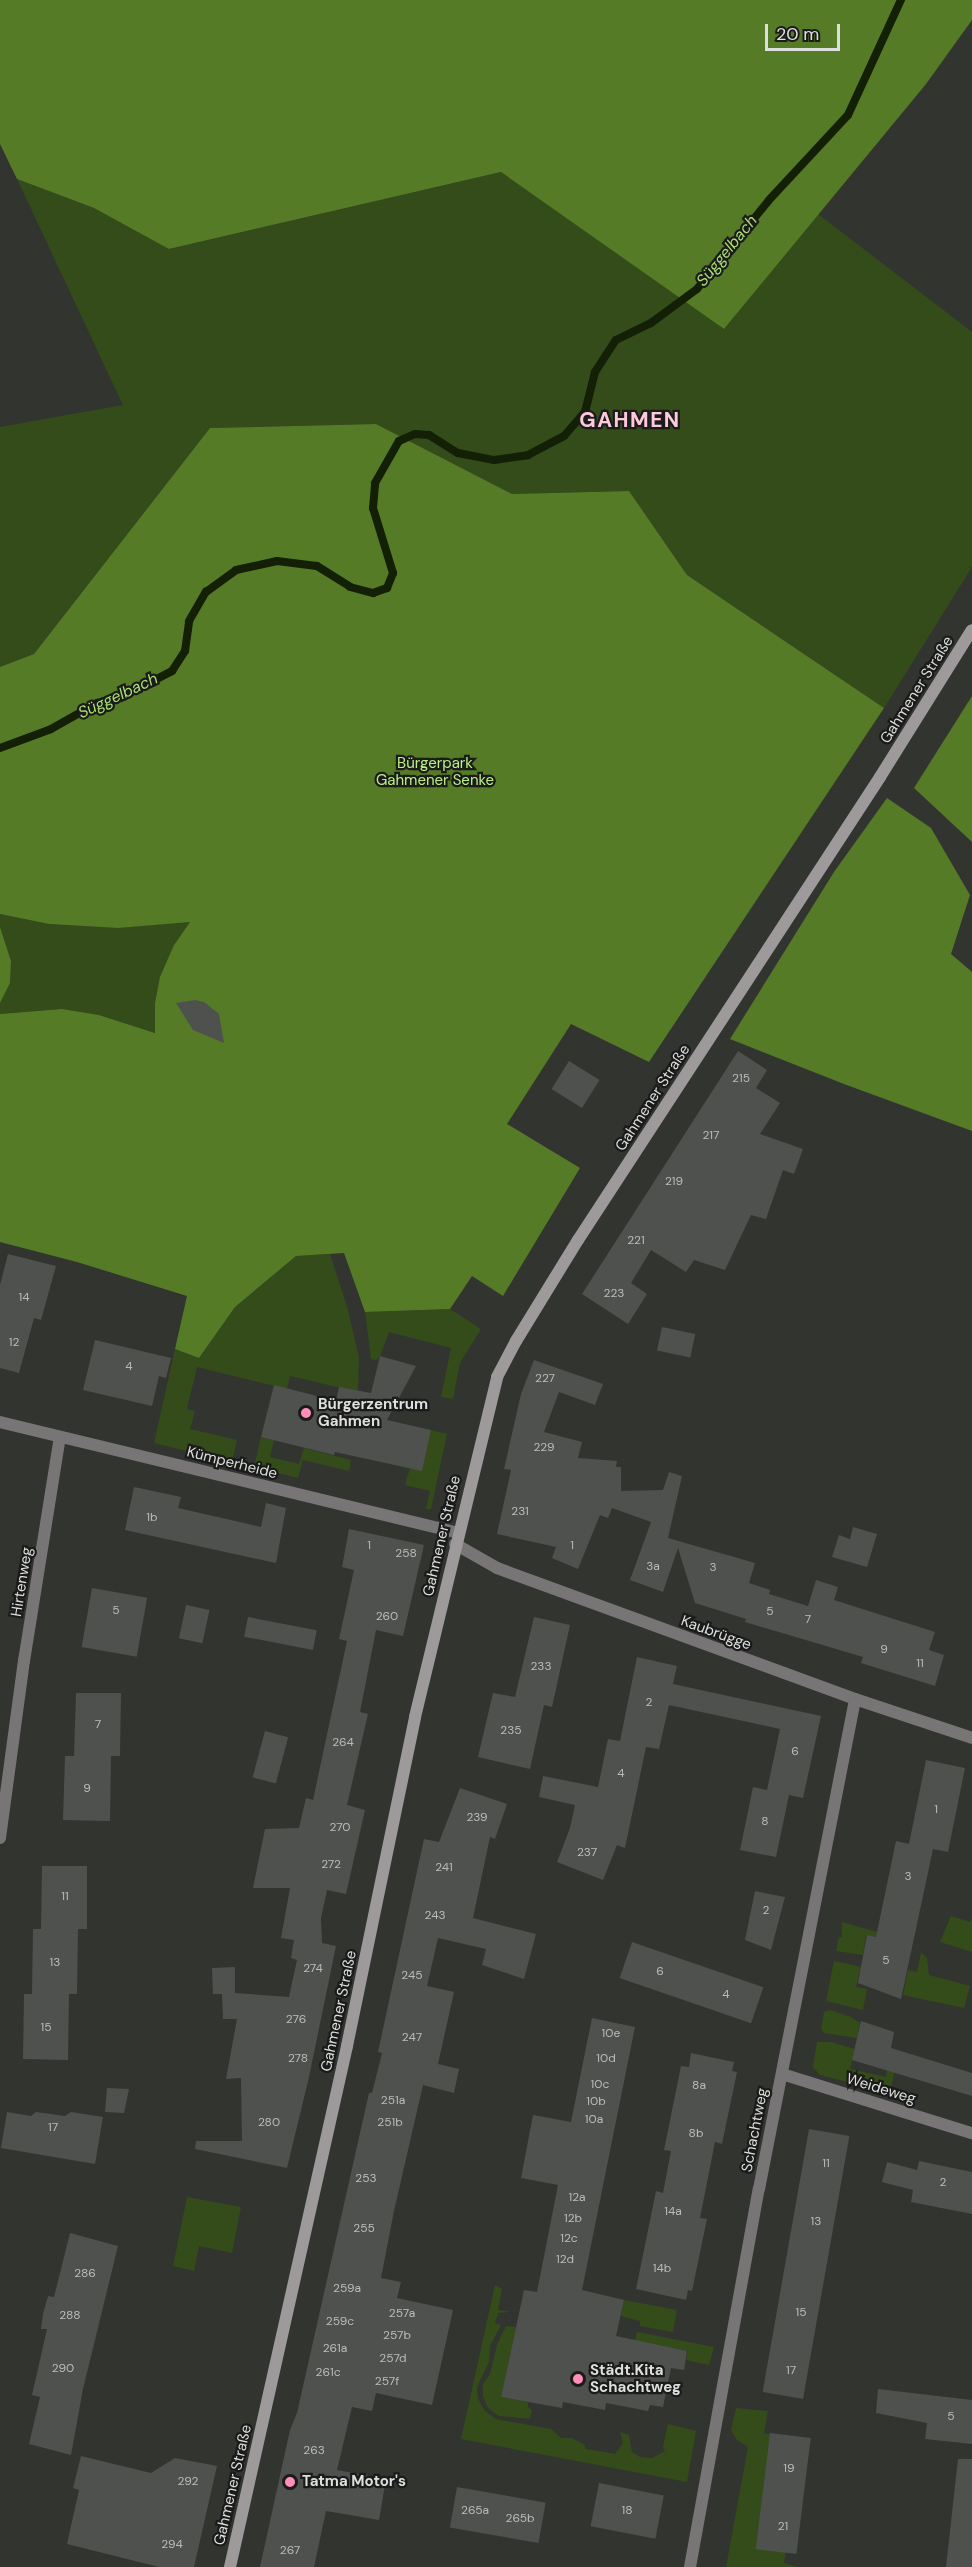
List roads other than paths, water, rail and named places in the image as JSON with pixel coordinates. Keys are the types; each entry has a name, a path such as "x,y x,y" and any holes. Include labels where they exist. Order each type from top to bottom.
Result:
{"main road":[{"name":"Gahmener Straße","path":"230,2567 346,2046 415,1717 456,1539 497,1377 516,1341 578,1240 874,787 972,630"}],"street":[{"name":"Kümperheide","path":"0,1422 456,1539"},
{"name":"Hirtenweg","path":"0,1838 24,1661 60,1437"},
{"name":"Kaubrügge","path":"456,1539 496,1568 855,1699 972,1738"},
{"name":"Schachtweg","path":"690,2567 855,1699"},
{"name":"Weideweg","path":"782,2074 972,2133"}],"waterway":[{"name":"Süggelbach","path":"0,748 51,729 97,703 128,694 172,671 185,651 189,621 206,592 236,570 277,561 317,566 350,587 373,593 387,588 393,573 373,508 375,483 399,441 415,434 429,435 458,453 494,460 528,455 564,436 585,412 595,372 616,340 651,323 697,289 769,200 848,115 901,0"}],"place":[{"name":"Bürgerzentrum Gahmen","path":"306,1413"},
{"name":"Städt.Kita Schachtweg","path":"578,2379"},
{"name":"Tatma Motor's","path":"290,2482"}],"district":[{"name":"GAHMEN","path":"630,420"}],"park label":[{"name":"Bürgerpark Gahmener Senke","path":"435,772"}]}
